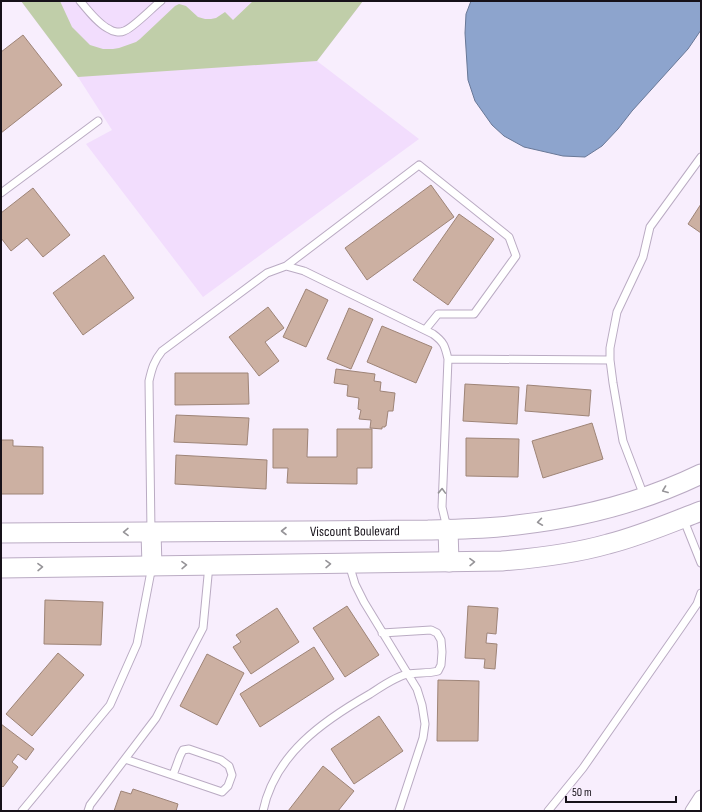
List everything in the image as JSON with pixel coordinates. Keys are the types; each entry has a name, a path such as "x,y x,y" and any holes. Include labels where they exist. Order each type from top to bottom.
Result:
{"main road":[{"name":"Viscount Boulevard","path":"1,533 474,529 515,526 557,520 606,509 644,498 701,474"},
{"path":"1,568 449,562 502,561 540,558 571,553 615,542 701,511"},
{"path":"448,529 449,562"},
{"path":"151,532 152,566"}],"street":[{"path":"692,811 701,798"}],"lane":[{"path":"80,1 103,25 116,32 125,31 132,27 161,1"},
{"path":"1,193 98,121"},
{"path":"644,498 623,441 612,383 610,348 617,312 642,257 650,227 701,157"},
{"path":"151,532 149,381 152,367 156,358 162,351 267,273 286,266 419,165 509,237 516,256 474,314 438,314 425,330"},
{"path":"286,266 304,271 433,334 441,340 446,349 448,359 442,507 448,529"},
{"path":"448,359 610,360"},
{"path":"683,518 701,563"},
{"path":"349,563 355,584 364,602 417,689 422,705 425,724 423,738 399,811"},
{"path":"88,811 90,805 156,718 203,628 208,565"},
{"path":"22,811 110,705 137,644 152,566"},
{"path":"548,811 587,762 697,604 701,593"},
{"path":"264,811 273,783 284,763 295,749 318,727 397,678 408,674 431,673 438,670 441,665 441,640 437,633 431,630 382,633"},
{"path":"125,759 222,792 228,786 232,775 229,766 221,760 189,749 183,750 173,775"}],"shaded area":[{"path":"21,1 363,1 317,61 419,139 203,297 86,144 112,130 78,77"}],"green space":[{"path":"21,1 60,1 72,27 90,45 103,49 113,49 136,42 179,4 186,6 198,17 211,19 216,18 225,12 233,20 253,1 363,1 317,61 78,77"}],"water":[{"path":"471,1 701,1 701,30 688,49 602,146 585,157 563,156 524,147 504,136 492,125 475,101 468,80 465,33 466,14"}],"building":[{"path":"23,35 62,85 1,133 1,52"},
{"path":"431,185 454,217 367,280 345,248"},
{"path":"33,188 70,235 43,257 27,238 11,251 1,238 1,213"},
{"path":"701,204 701,233 688,224"},
{"path":"459,214 494,239 448,305 413,280"},
{"path":"104,255 134,298 83,335 53,293"},
{"path":"306,289 328,300 306,347 283,337"},
{"path":"268,307 284,328 265,342 279,361 259,376 229,337"},
{"path":"349,308 373,319 351,369 327,359"},
{"path":"382,326 432,347 416,383 367,362"},
{"path":"336,369 375,374 374,381 381,382 380,391 395,393 393,411 388,411 385,427 382,427 382,429 370,428 371,420 359,419 361,410 358,409 359,398 347,396 348,385 334,383"},
{"path":"175,373 248,373 249,404 175,405"},
{"path":"465,384 519,387 517,424 463,421"},
{"path":"527,385 591,390 589,416 525,411"},
{"path":"176,415 249,418 247,445 174,442"},
{"path":"592,423 603,459 543,478 532,441"},
{"path":"273,429 308,429 307,457 337,457 337,429 372,429 372,468 357,468 357,484 287,483 288,468 273,468"},
{"path":"466,438 519,439 518,477 466,476"},
{"path":"1,440 13,440 13,446 43,447 43,494 1,494"},
{"path":"176,455 267,460 266,489 175,484"},
{"path":"45,600 103,602 101,645 44,644"},
{"path":"347,606 379,655 345,677 313,628"},
{"path":"468,606 498,608 496,634 487,633 486,643 497,644 495,669 484,668 485,659 465,658"},
{"path":"277,608 299,642 251,674 233,647 241,642 236,635"},
{"path":"314,647 334,679 260,727 240,694"},
{"path":"58,653 84,675 32,736 6,714"},
{"path":"207,654 244,673 217,725 180,706"},
{"path":"438,680 479,681 478,741 437,741"},
{"path":"379,716 403,751 354,784 331,749"},
{"path":"1,724 34,749 26,760 18,754 12,762 18,767 3,787 1,785"},
{"path":"323,766 354,791 338,811 288,811"},
{"path":"133,789 178,804 176,811 114,811 121,791 131,794"}]}
